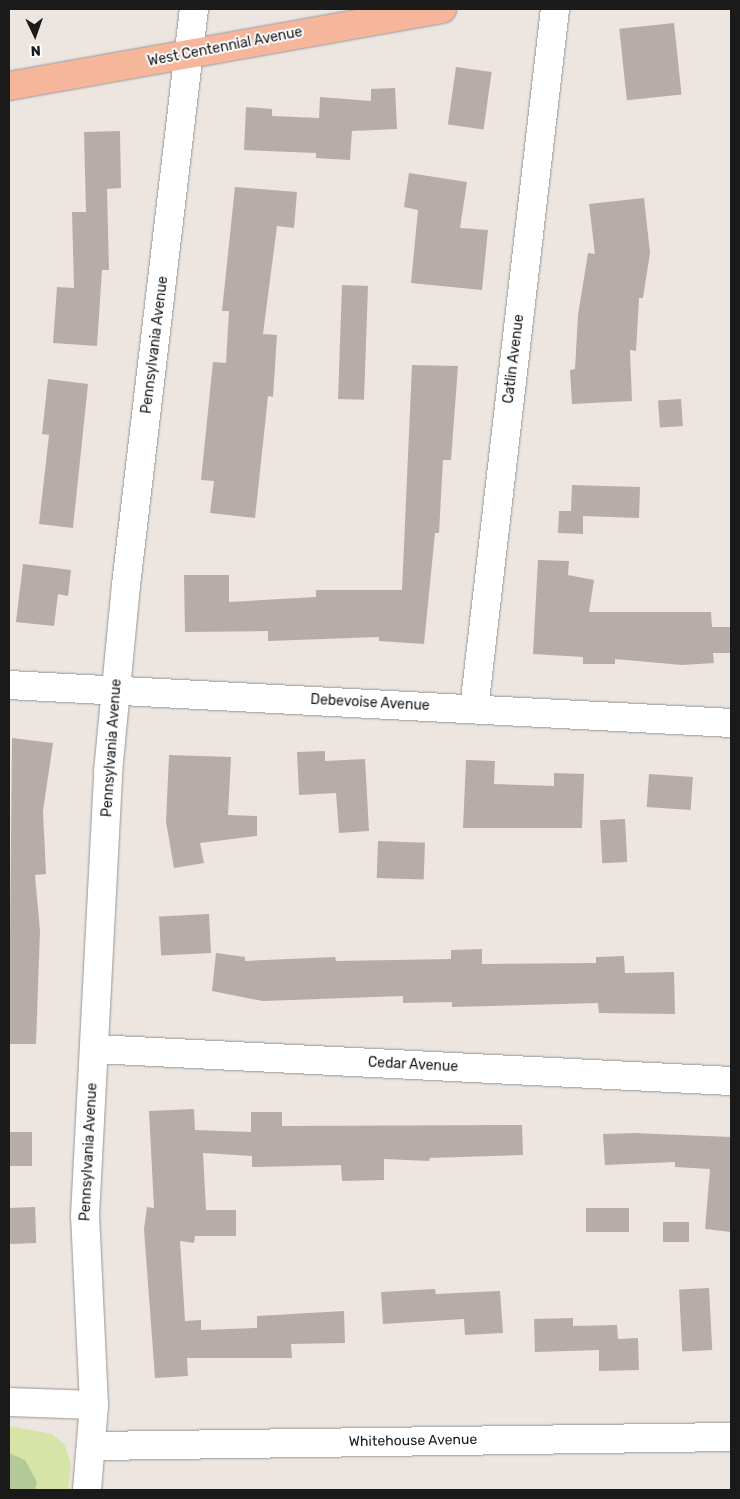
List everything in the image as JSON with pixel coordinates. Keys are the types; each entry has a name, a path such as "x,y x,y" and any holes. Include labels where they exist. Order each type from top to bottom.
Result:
{"main road":[{"name":"West Centennial Avenue","path":"9,86 442,9"}],"street":[{"name":"Pennsylvania Avenue","path":"87,1490 94,1446 94,1405 85,1216 116,690 194,9"},
{"name":"Catlin Avenue","path":"474,709 555,9"},
{"name":"Debevoise Avenue","path":"9,685 731,723"},
{"name":"Cedar Avenue","path":"94,1049 731,1081"},
{"path":"9,1402 94,1405"},
{"name":"Whitehouse Avenue","path":"94,1446 731,1437"}],"green space":[{"path":"9,1426 52,1434 65,1445 71,1465 68,1490 9,1490"},
{"path":"9,1453 25,1460 37,1482 35,1490 9,1490"}],"building":[{"path":"674,23 682,95 627,100 619,29"},
{"path":"456,67 492,72 484,129 448,124"},
{"path":"395,88 397,129 352,131 350,160 316,158 316,153 244,150 246,107 272,109 272,116 319,118 320,97 371,101 371,89"},
{"path":"120,131 121,188 107,189 109,270 102,270 97,346 53,343 57,287 74,288 72,212 86,212 84,132"},
{"path":"409,173 467,182 460,228 488,230 482,290 411,283 418,210 404,207"},
{"path":"235,187 297,192 294,228 277,226 263,334 277,335 273,397 268,396 255,518 210,513 214,481 201,480 213,362 226,363 229,311 222,311"},
{"path":"644,198 650,253 643,298 639,298 636,351 630,350 632,401 572,404 570,370 575,369 578,315 588,253 595,254 589,204"},
{"path":"342,285 368,286 364,400 338,399"},
{"path":"412,365 458,366 451,460 443,460 439,533 435,533 424,644 379,641 379,637 268,641 268,631 185,632 184,575 229,575 229,602 316,597 316,590 402,590"},
{"path":"48,379 88,384 73,528 39,524 49,435 42,434"},
{"path":"681,399 683,426 660,428 658,401"},
{"path":"572,485 640,487 639,518 583,516 583,534 558,533 559,511 571,511"},
{"path":"538,560 569,561 568,575 594,580 589,612 711,612 712,627 731,627 731,653 713,653 714,663 682,665 615,659 615,664 583,664 583,657 533,654"},
{"path":"23,564 71,570 68,596 58,594 54,626 16,622"},
{"path":"12,738 53,743 43,811 46,874 35,875 40,931 36,1044 9,1044"},
{"path":"325,751 325,761 365,759 369,831 339,833 336,793 299,795 297,752"},
{"path":"169,755 231,757 228,815 257,816 257,836 200,843 204,863 174,868 166,822"},
{"path":"466,760 495,761 494,784 554,786 554,773 584,774 582,828 463,828"},
{"path":"649,774 693,777 691,810 647,807"},
{"path":"625,819 627,862 602,863 600,820"},
{"path":"378,841 425,843 424,880 377,878"},
{"path":"209,914 211,953 161,956 159,917"},
{"path":"482,949 482,964 596,963 596,957 624,956 625,973 674,972 675,1014 599,1013 598,1003 452,1007 452,1002 403,1003 403,996 263,1001 212,991 216,953 245,957 245,961 335,957 336,961 451,959 451,950"},
{"path":"194,1109 195,1130 251,1132 251,1112 282,1112 282,1126 522,1125 523,1155 430,1158 429,1161 384,1159 384,1180 342,1181 341,1165 252,1167 252,1156 203,1153 206,1210 236,1210 236,1236 195,1236 194,1243 180,1241 185,1321 201,1320 201,1330 257,1328 257,1316 344,1311 345,1343 291,1344 292,1358 187,1358 188,1376 155,1378 144,1229 147,1207 154,1208 149,1111"},
{"path":"9,1132 32,1132 32,1166 9,1166"},
{"path":"633,1133 731,1137 731,1232 705,1229 710,1169 675,1167 675,1162 605,1165 603,1134"},
{"path":"35,1207 36,1243 10,1244 9,1208"},
{"path":"586,1208 629,1208 629,1232 586,1232"},
{"path":"663,1222 689,1222 689,1242 663,1242"},
{"path":"709,1288 712,1350 682,1351 679,1290"},
{"path":"435,1289 436,1294 500,1291 503,1333 465,1335 464,1319 383,1324 381,1292"},
{"path":"573,1318 573,1326 617,1325 618,1339 638,1338 639,1370 599,1371 599,1350 535,1352 534,1319"}]}
